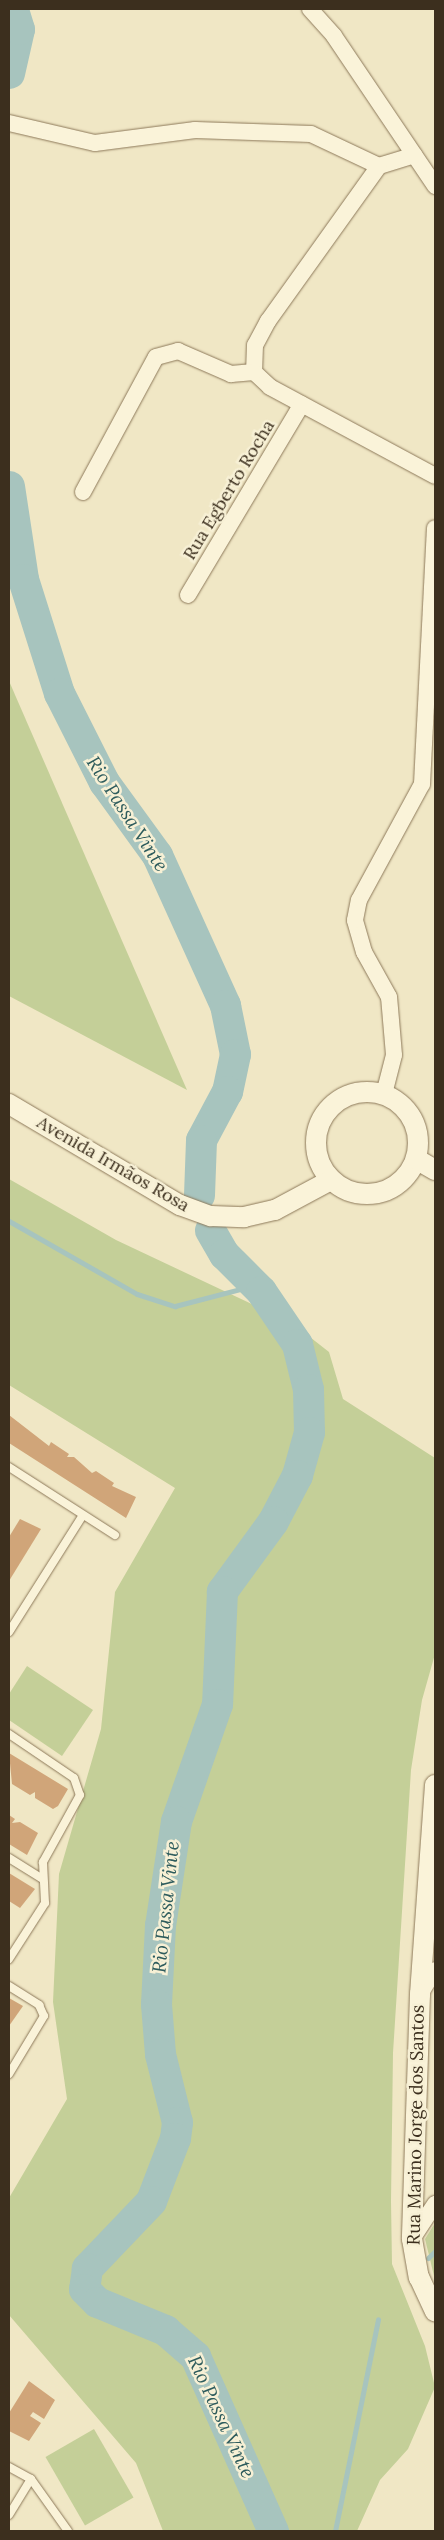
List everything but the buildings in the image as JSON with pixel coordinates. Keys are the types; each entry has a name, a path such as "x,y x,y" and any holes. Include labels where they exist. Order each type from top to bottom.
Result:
{"street":[{"path":"310,9 334,36 435,186"},
{"path":"9,124 95,143 195,130 311,134 379,166"},
{"path":"254,372 255,345 268,321 379,166 414,155"},
{"path":"83,492 156,357 178,351 231,374 254,372 270,387 435,476"},
{"name":"Rua Egberto Rocha","path":"188,595 302,404"},
{"path":"384,1094 394,1055 390,997 364,952 355,920 359,900 422,784 435,528"},
{"path":"384,1094 401,1104 413,1120 418,1140 416,1160 398,1184 379,1193 358,1194 331,1180 317,1152 321,1121 348,1096 384,1094"},
{"name":"Avenida Irmãos Rosa","path":"9,1104 180,1205 211,1216 244,1217 276,1210 331,1180"},
{"path":"416,1160 435,1170"},
{"name":"Rua Marino Jorge dos Santos","path":"435,1785 420,1994 412,2239 419,2277 435,2309"},
{"path":"420,1994 435,1970"},
{"path":"412,2239 435,2204"}],"lane":[{"path":"9,1467 115,1535"},
{"path":"9,1632 83,1515"},
{"path":"9,1734 74,1778 78,1786 78,1803 43,1862 42,1879 45,1903 9,1959"},
{"path":"9,1858 42,1879"},
{"path":"9,1986 39,2005 44,2016 9,2074"},
{"path":"9,2467 31,2479 68,2531"},
{"path":"9,2515 31,2479"}],"green space":[{"path":"9,681 187,1090 9,996"},
{"path":"9,1179 116,1240 292,1323 329,1352 343,1399 435,1458 435,1654 422,1700 411,1770 393,2053 391,2201 392,2264 425,2346 435,2387 408,2449 380,2480 357,2531 163,2531 136,2463 9,2315 9,2198 67,2099 53,2002 59,1874 101,1729 115,1592 175,1488 9,1385"},
{"path":"27,1666 93,1710 62,1756 9,1720 9,1694"},
{"path":"435,2223 435,2280 425,2239"},
{"path":"94,2429 134,2497 85,2525 46,2457"}],"waterway":[{"name":"Rio Passa Vinte","path":"9,73 19,29 13,9"},
{"name":"Rio Passa Vinte","path":"9,486 23,579 59,693 104,782 157,855 225,1005 235,1054 227,1091 201,1140 199,1195"},
{"path":"9,1221 137,1294 175,1306 248,1287 261,1291"},
{"name":"Rio Passa Vinte","path":"210,1230 224,1254 261,1291 297,1344 308,1389 309,1432 297,1475 273,1521 222,1591 217,1704 176,1821 160,1925 156,2004 160,2054 177,2122 175,2138 151,2201 87,2268 84,2289 97,2302 165,2330 195,2356 273,2531"},
{"path":"428,2258 435,2251"},
{"path":"335,2531 378,2319"}]}
